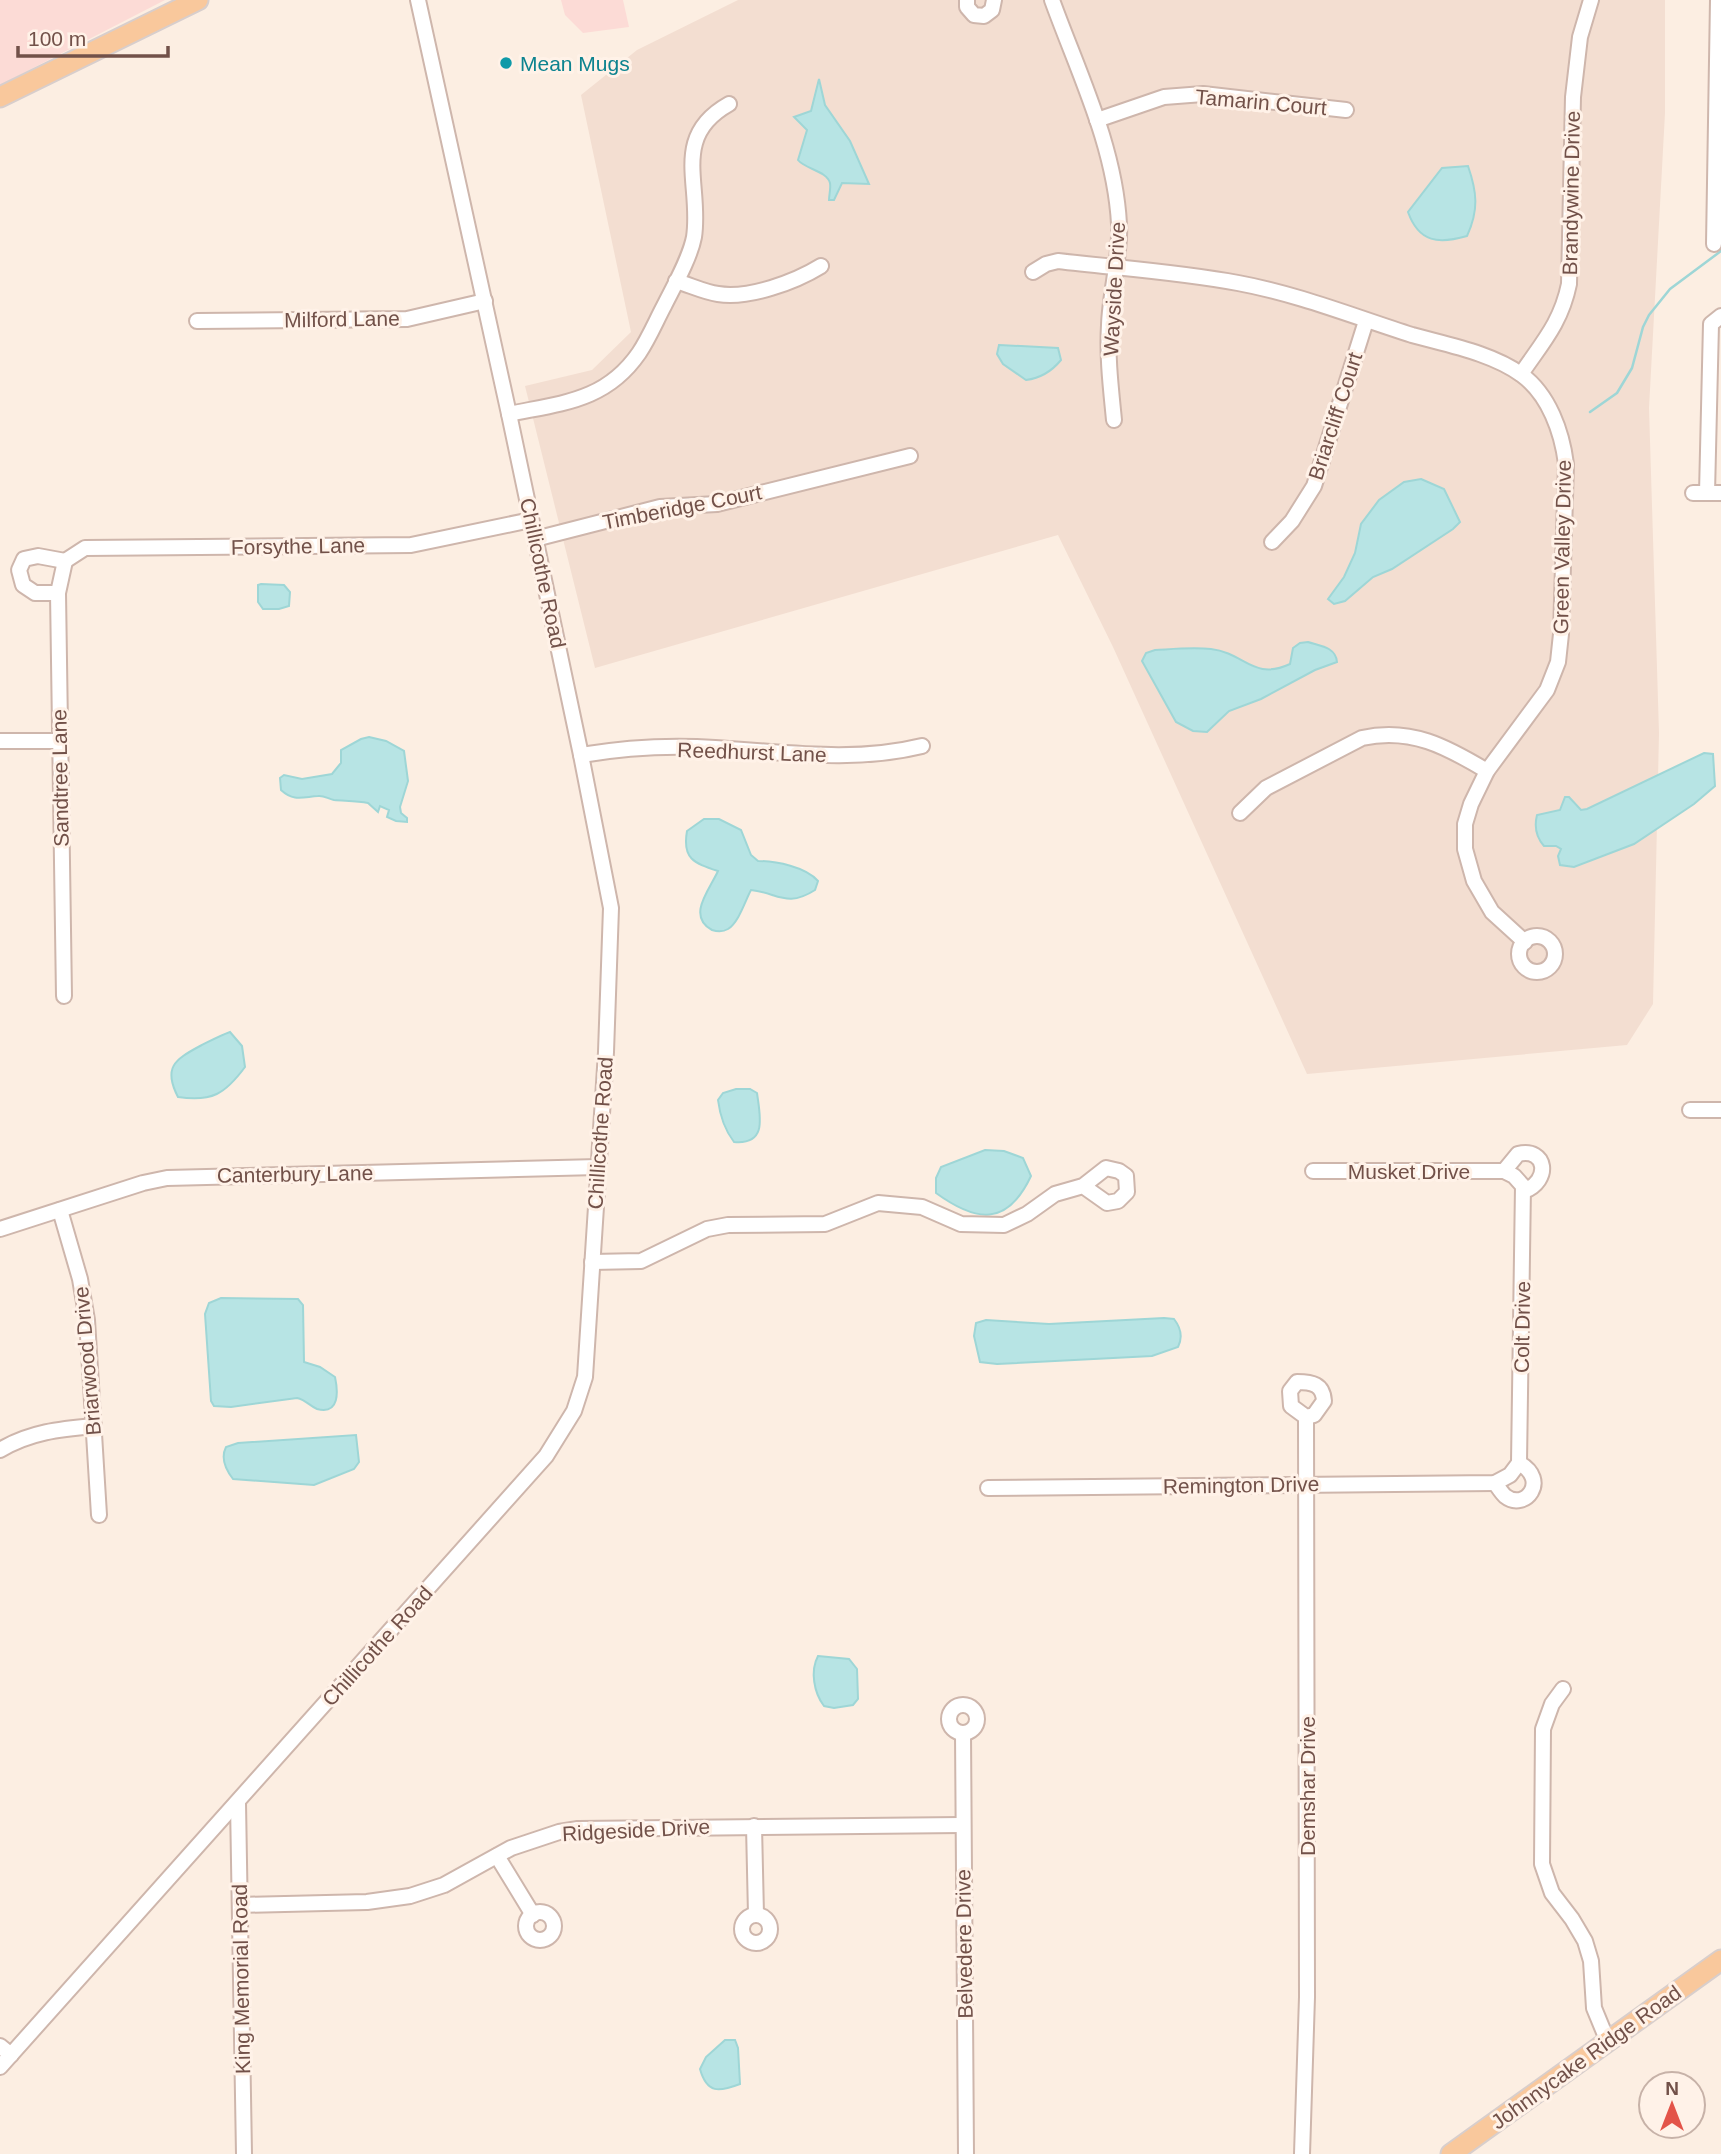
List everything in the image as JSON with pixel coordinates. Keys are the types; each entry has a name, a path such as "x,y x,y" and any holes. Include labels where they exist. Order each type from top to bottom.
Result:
{"main road":[{"path":"0,97 198,0"},
{"name":"Johnnycake Ridge Road","path":"1451,2154 1721,1960"}],"street":[{"name":"Chillicothe Road","path":"0,2067 6,2050 238,1803 546,1456 574,1411 585,1377 610,965 611,908 485,301 418,0"},
{"path":"967,0 967,7 974,15 984,16 992,10 994,0"},
{"name":"Wayside Drive","path":"1052,0 1097,120 1118,200 1120,228 1109,324 1114,421"},
{"name":"Brandywine Drive","path":"1521,374 1558,321 1569,284 1573,97 1580,37 1591,0"},
{"path":"1714,244 1718,131 1718,0"},
{"name":"Tamarin Court","path":"1097,120 1164,97 1203,94 1346,110"},
{"path":"509,414 582,399 603,390 622,375 640,351 676,281 694,238 691,168 694,142 706,120 729,104"},
{"name":"Green Valley Drive","path":"1033,272 1058,261 1241,284 1303,299 1478,355 1521,374 1537,391 1563,439 1566,464 1562,634 1558,662 1547,690 1487,771 1471,804 1465,824 1465,849 1474,881 1492,912 1525,942"},
{"path":"676,281 718,294 744,294 802,278 821,266"},
{"name":"Milford Lane","path":"197,321 407,319 485,301"},
{"path":"1707,493 1716,320"},
{"name":"Briarcliff Court","path":"1272,542 1292,521 1314,486 1366,321"},
{"name":"Timberidge Court","path":"535,539 660,507 717,504 910,456"},
{"name":"Forsythe Lane","path":"65,561 85,548 411,545 531,520"},
{"path":"58,593 35,593 23,585 19,570 24,559 38,556 65,561"},
{"name":"Sandtree Lane","path":"64,996 58,593 65,561"},
{"path":"1240,813 1266,788 1351,743 1374,735 1421,738 1449,748 1487,771"},
{"path":"0,741 60,741"},
{"name":"Reedhurst Lane","path":"581,755 611,750 711,747 807,756 874,754 922,746"},
{"path":"1690,1110 1721,1110"},
{"path":"1528,1153 1538,1158 1543,1167 1541,1178 1531,1189 1524,1191 1520,1181 1504,1171 1518,1154 1528,1153"},
{"name":"Canterbury Lane","path":"0,1229 143,1183 167,1178 598,1167"},
{"name":"Musket Drive","path":"1313,1171 1504,1171"},
{"path":"592,1262 641,1261 707,1229 728,1225 825,1224 878,1203 922,1206 961,1224 1004,1225 1027,1214 1055,1194 1083,1186"},
{"name":"Colt Drive","path":"1495,1483 1513,1500 1528,1497 1535,1484 1528,1468 1519,1463 1524,1191"},
{"name":"Briarwood Drive","path":"60,1210 84,1296 99,1515"},
{"name":"Demshar Drive","path":"1301,2154 1307,1997 1306,1418"},
{"path":"0,1450 34,1434 94,1426"},
{"path":"1495,1483 1510,1475 1519,1463"},
{"name":"Remington Drive","path":"988,1488 1495,1483"},
{"path":"1563,1689 1552,1704 1543,1729 1542,1864 1552,1893 1586,1941 1591,1961 1594,2008 1608,2042"},
{"name":"Belvedere Drive","path":"963,1733 966,2154"},
{"name":"King Memorial Road","path":"238,1803 244,2154"},
{"name":"Ridgeside Drive","path":"240,1905 389,1900 410,1896 444,1885 539,1837 578,1829 962,1825"},
{"path":"754,1826 756,1915"},
{"path":"497,1856 533,1915"}],"shaded area":[{"path":"0,0 165,0 0,85"},
{"path":"561,0 623,0 629,27 583,33 565,15"},
{"path":"738,0 1665,0 1665,113 1649,408 1659,733 1653,1004 1627,1045 1307,1074 1113,647 1058,535 595,668 525,386 592,370 631,332 581,95 637,50"}],"water":[{"path":"819,79 825,105 850,141 869,184 842,183 834,200 829,200 828,179 798,160 807,130 794,117 811,111"},
{"path":"1468,166 1475,201 1467,236 1448,240 1431,239 1418,230 1408,212 1442,168"},
{"path":"999,345 1058,348 1061,360 1046,373 1026,380 1003,364 997,354"},
{"path":"1421,479 1444,489 1460,522 1392,569 1373,577 1345,601 1334,604 1328,599 1344,577 1355,553 1361,524 1379,500 1404,482"},
{"path":"258,585 284,585 290,592 289,606 263,609 258,602"},
{"path":"1308,642 1331,650 1337,662 1315,670 1261,699 1229,711 1207,732 1193,731 1176,722 1142,661 1146,653 1155,650 1204,648 1223,651 1258,668 1277,668 1290,664 1293,648"},
{"path":"369,737 386,741 404,751 408,781 400,807 407,822 387,817 389,810 380,806 378,812 368,803 320,796 294,797 281,790 280,778 284,775 302,779 332,774 341,763 341,750"},
{"path":"1704,753 1713,754 1715,786 1694,804 1634,844 1574,867 1560,865 1558,856 1561,849 1544,846 1539,839 1537,815 1560,810 1565,797 1569,797 1581,810 1587,809"},
{"path":"704,819 719,819 741,830 751,855 758,861 782,864 813,876 818,881 815,890 790,899 751,890 732,926 722,931 712,930 704,924 700,910 718,871 696,862 686,848 687,831"},
{"path":"230,1032 242,1046 245,1067 238,1076 224,1090 209,1097 178,1097 171,1079 178,1061 200,1046"},
{"path":"750,1089 757,1093 759,1127 757,1134 745,1142 734,1142 725,1127 719,1106 718,1100 723,1093"},
{"path":"985,1150 1004,1151 1023,1158 1031,1176 1012,1204 1001,1211 977,1214 964,1210 936,1193 936,1178 941,1167"},
{"path":"221,1298 298,1299 303,1305 304,1362 320,1367 335,1377 337,1395 334,1405 324,1410 317,1409 297,1398 231,1407 214,1406 211,1401 205,1314 209,1303"},
{"path":"1174,1319 1176,1322 1180,1343 1178,1347 1152,1356 997,1364 980,1362 974,1336 976,1323 986,1320 1049,1324"},
{"path":"356,1435 359,1462 354,1469 314,1485 233,1479 224,1460 226,1447 238,1443"},
{"path":"818,1656 849,1659 857,1669 858,1699 853,1705 834,1708 824,1706 814,1682 814,1668"},
{"path":"725,2040 735,2040 738,2048 740,2084 726,2089 715,2089 706,2083 700,2069 706,2057"}],"waterway":[{"path":"1590,412 1617,393 1632,368 1649,315 1670,289 1721,251"}],"place":[{"name":"Mean Mugs","path":"506,63"}]}
